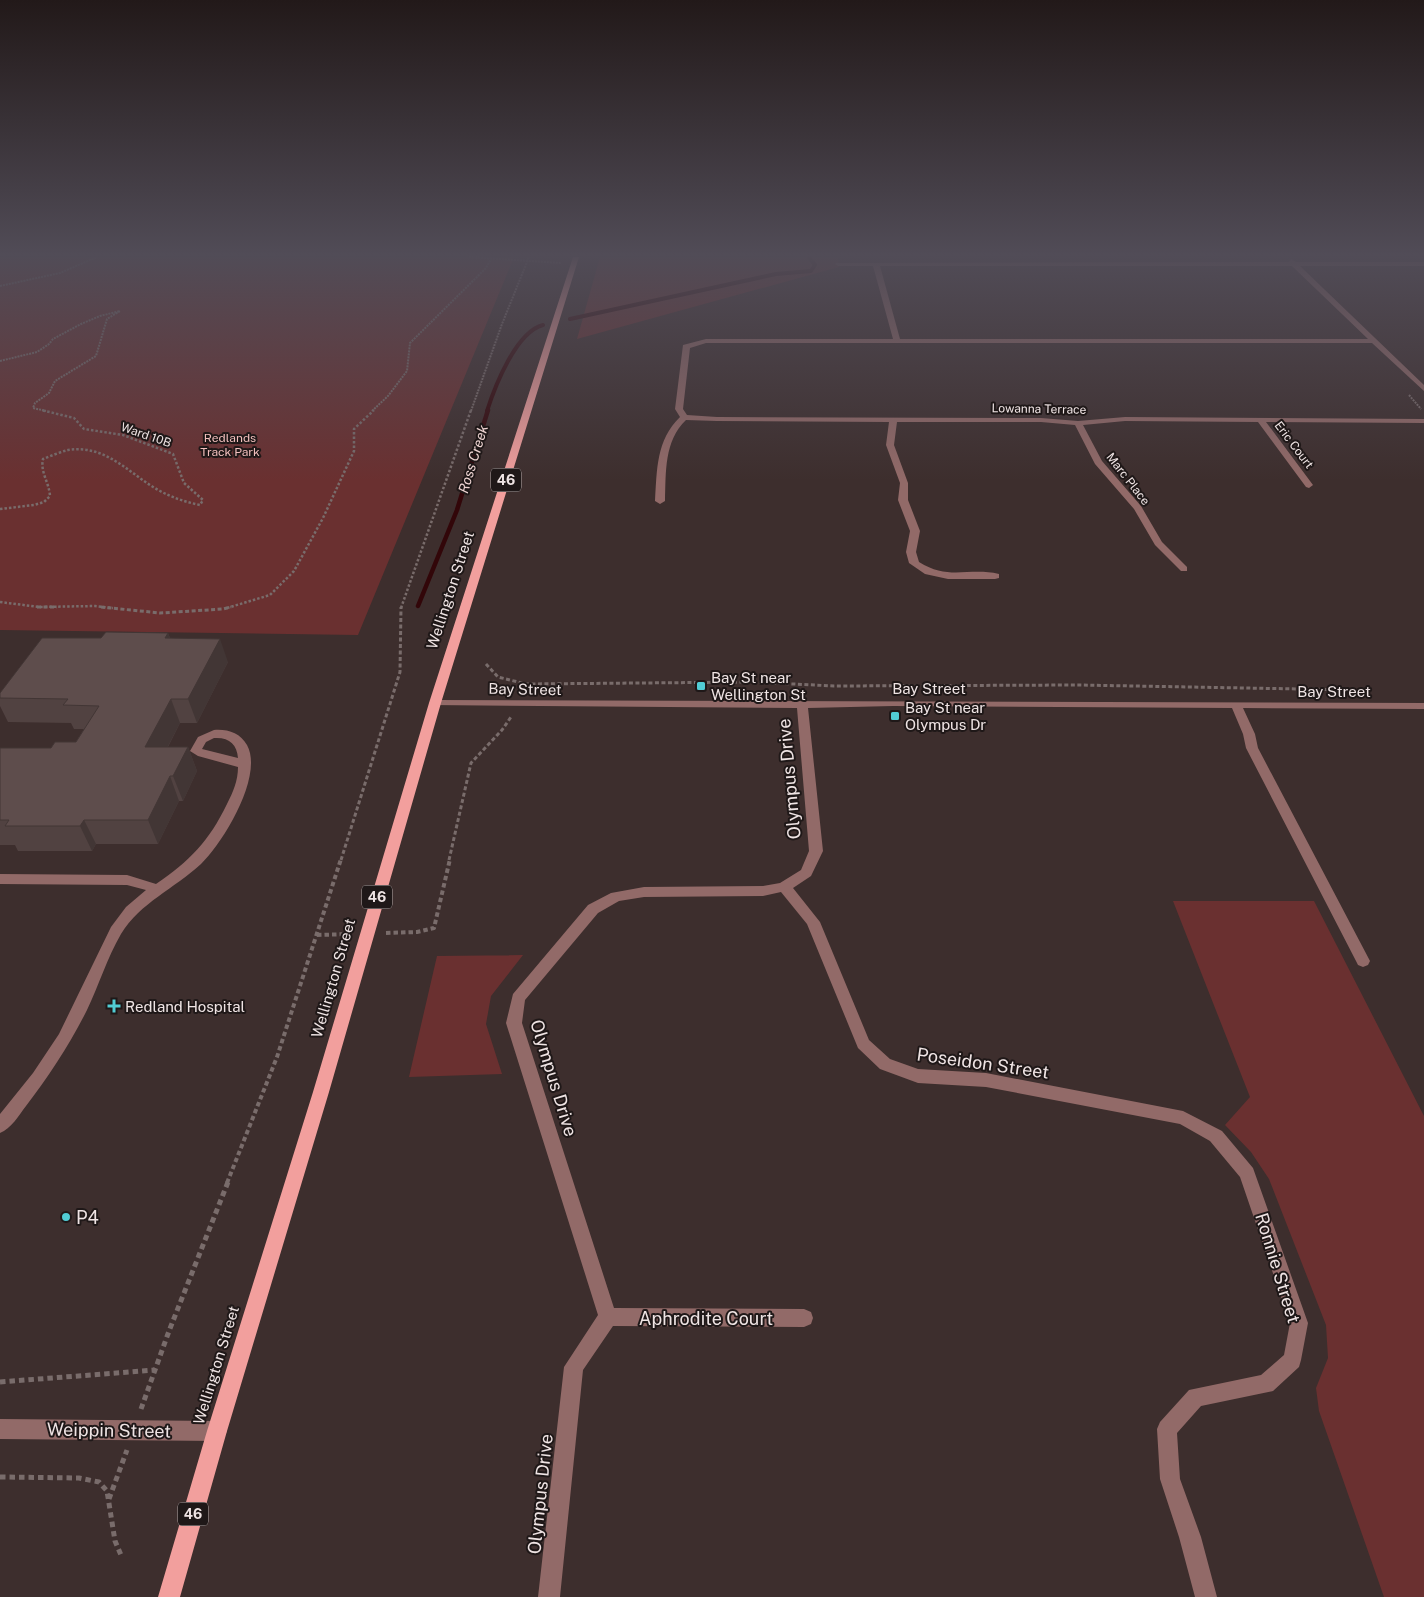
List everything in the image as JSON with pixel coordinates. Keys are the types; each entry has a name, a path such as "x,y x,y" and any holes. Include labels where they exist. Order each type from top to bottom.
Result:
{"main road":[{"name":"Wellington Street","path":"169,1597 217,1431 321,1092 435,702 552,332"}],"street":[{"path":"895,332 897,340"},
{"path":"1365,332 1424,389"},
{"path":"660,501 663,452 672,429 684,416 679,409 686,347 706,341 1375,341"},
{"name":"Lowanna Terrace","path":"684,416 717,420 1041,420 1078,423 1125,419 1424,421"},
{"path":"894,420 890,445 902,478 903,500 915,531 911,552 914,563 928,572 948,576 995,576"},
{"name":"Eric Court","path":"1260,420 1309,485"},
{"name":"Marc Place","path":"1078,423 1098,462 1138,508 1158,543 1184,569"},
{"name":"Bay Street","path":"435,702 517,704 802,705 893,703 1424,706"},
{"name":"Olympus Drive","path":"549,1597 574,1367 608,1317 514,1023 518,998 593,909 616,897 644,892 763,891 784,887 806,873 816,851 802,705"},
{"path":"1236,706 1249,734 1252,748 1363,961"},
{"path":"0,1126 42,1075 72,1026 112,938 125,916 156,890 189,867 211,846 223,825 243,780 244,765"},
{"path":"0,879 127,880 148,885 156,890"},
{"name":"Poseidon Street","path":"784,887 813,922 863,1044 886,1064 918,1076 986,1080 1182,1118 1216,1136"},
{"name":"Ronnie Street","path":"1206,1597 1190,1537 1170,1479 1167,1429 1196,1397 1266,1384 1292,1360 1299,1323 1247,1173 1216,1136"},
{"name":"Aphrodite Court","path":"608,1317 804,1318"},
{"name":"Weippin Street","path":"0,1429 217,1431"}],"path":[{"name":"Ward 10B","path":"0,360 38,352 50,345 53,339 64,336 70,332"},
{"name":"Ward 10B","path":"0,509 44,502 50,496 49,484 41,468 42,459 55,453 80,449 91,449 112,457 158,490 192,504 200,505 203,500 184,483 173,454 123,435 84,429 74,418 33,408 34,403 49,393 55,381 96,356 103,332"},
{"path":"0,602 39,607 96,606 160,613 223,609 270,595 294,571 323,518 354,451 354,429 388,396 407,371 410,343 422,332"},
{"path":"109,1500 155,1370 277,1056 392,705 400,672 400,610 499,332"},
{"path":"486,664 491,673 504,680 526,684 753,682 834,686 1079,685 1357,690"},
{"path":"317,935 417,932 434,928 471,763 479,751 495,739 506,724 526,684"},
{"path":"0,1382 155,1370"},
{"path":"0,1477 79,1478 99,1482 107,1491 115,1541 121,1555"}],"green space":[{"name":"Redlands Track Park","path":"0,332 483,332 358,635 0,630"},
{"path":"579,332 604,332 577,339"},
{"path":"1173,901 1314,901 1424,1116 1424,1597 1384,1597 1319,1411 1316,1388 1328,1358 1326,1325 1269,1179 1251,1152 1225,1125 1250,1097"},
{"path":"523,955 491,996 486,1024 502,1074 409,1077 437,956"}],"building":[{"path":"106,632 168,633 165,638 220,639 188,699 171,699 145,747 188,747 173,776 170,776 148,820 84,820 80,826 5,826 9,820 0,820 0,748 51,748 55,742 76,742 99,706 63,705 68,699 0,698 0,693 42,638 101,638"}],"waterway":[{"name":"Ross Creek","path":"487,411 495,388 508,361 524,338 531,332"},
{"name":"Ross Creek","path":"418,606 457,510 488,410"}],"place":[{"name":"Bay St near Wellington St","path":"701,686"},
{"name":"Bay St near Olympus Dr","path":"895,716"},
{"name":"Redland Hospital","path":"114,1006"},
{"name":"P4","path":"66,1217"}]}
